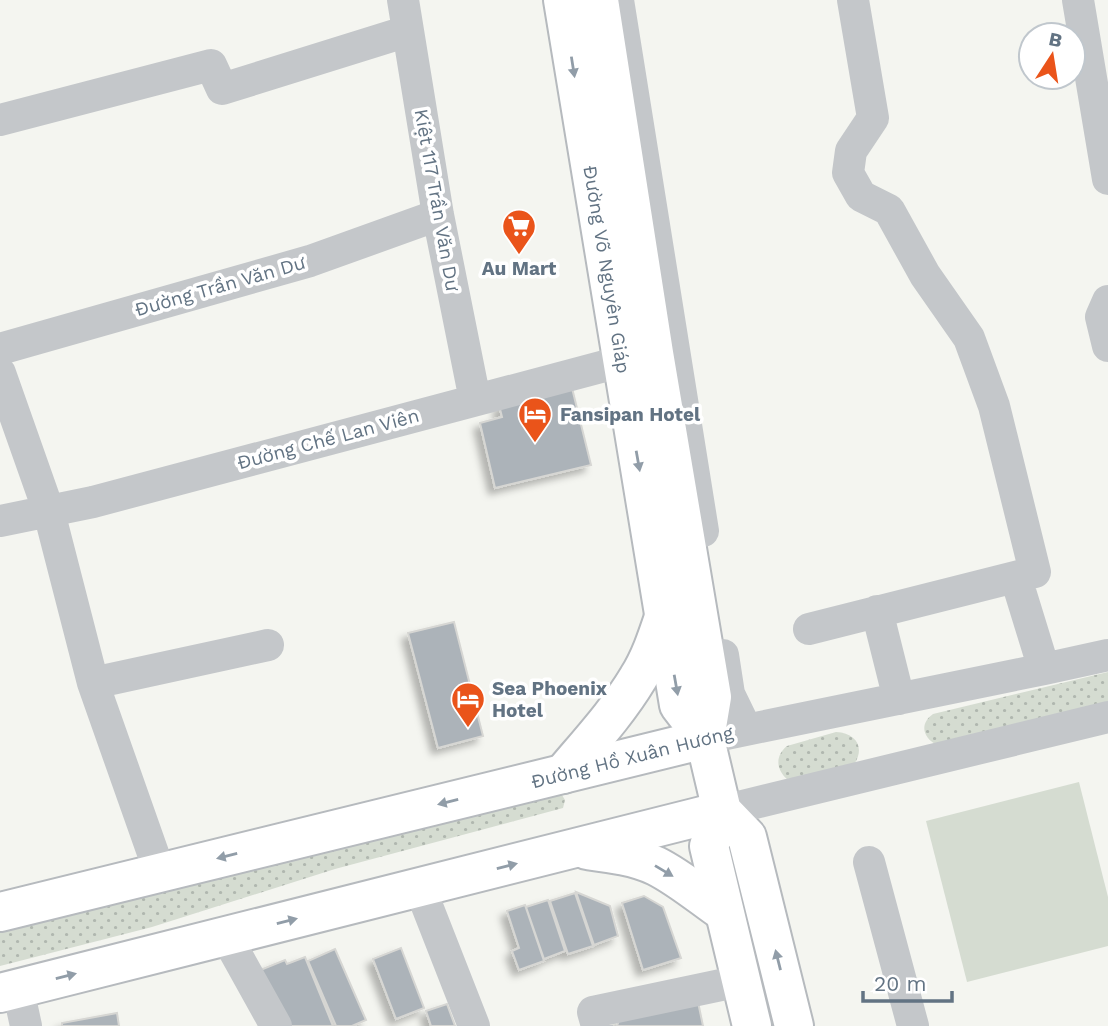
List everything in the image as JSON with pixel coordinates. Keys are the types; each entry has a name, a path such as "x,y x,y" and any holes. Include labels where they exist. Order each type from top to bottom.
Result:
{"main road":[{"name":"Đường Võ Nguyên Giáp","path":"563,0 712,697 705,739 722,811"},
{"name":"Đường Võ Nguyên Giáp","path":"599,0 664,617 679,705 705,739"},
{"path":"563,774 604,726 639,677 664,617"},
{"name":"Đường Hồ Xuân Hương","path":"0,912 705,739"},
{"path":"9,991 722,811"},
{"path":"722,811 709,846 752,1026"},
{"path":"722,811 747,837 794,1026"},
{"path":"575,849 620,854 655,866 724,912"}],"street":[{"name":"Kiệt 117 Trần Văn Dư","path":"403,0 438,215 475,400"},
{"path":"618,0 729,694 746,729"},
{"path":"809,629 1035,572 994,406 968,338 925,275 889,210 862,196 848,173 851,151 873,118 853,0"},
{"path":"1078,0 1108,178"},
{"path":"0,120 211,65 222,89 408,31"},
{"name":"Đường Trần Văn Dư","path":"0,349 310,261 438,215"},
{"path":"1108,301 1101,317 1108,346"},
{"name":"Đường Chế Lan Viên","path":"0,521 93,502 638,358"},
{"path":"0,373 49,512 93,682 160,873"},
{"path":"1016,578 1044,669"},
{"path":"877,611 899,699"},
{"path":"93,682 268,645"},
{"name":"Đường Hồ Xuân Hương","path":"705,739 1108,655"},
{"path":"722,811 1108,717"},
{"path":"869,862 913,1026"},
{"path":"420,888 474,1026"},
{"path":"226,936 276,1026"},
{"path":"597,1026 593,1012 740,981"},
{"path":"9,991 26,1026"}],"shaded area":[{"path":"1108,672 1108,705 937,745 928,739 924,731 926,722 933,714"},
{"path":"836,732 850,736 857,744 858,754 852,767 787,779 783,775 778,762 780,754 787,746"},
{"path":"1079,782 1108,897 1108,946 967,982 926,821"},
{"path":"553,790 565,800 563,808 335,869 152,927 0,966 0,927"}],"building":[{"name":"Fansipan Hotel","path":"572,388 591,465 495,488 480,423 502,417 499,405"},
{"path":"454,622 483,736 438,748 408,633"},
{"path":"576,892 610,906 618,936 594,945"},
{"path":"575,893 593,946 568,954 550,901"},
{"path":"644,896 663,907 681,958 643,970 622,903"},
{"path":"548,900 565,951 544,959 526,907"},
{"path":"525,905 544,961 519,970 512,951 519,948 507,911"},
{"path":"401,948 424,1008 396,1019 373,959"},
{"path":"335,949 366,1020 352,1026 336,1026 308,961"},
{"path":"305,957 333,1026 289,1026 253,973 285,960 287,964"},
{"path":"698,1002 703,1026 617,1026 619,1020"},
{"path":"447,1004 455,1026 431,1026 426,1011"},
{"path":"117,1013 119,1026 62,1026 62,1023"}],"place":[{"name":"Au Mart","path":"519,256"},
{"name":"Fansipan Hotel","path":"535,444"},
{"name":"Sea Phoenix Hotel","path":"468,729"}]}
